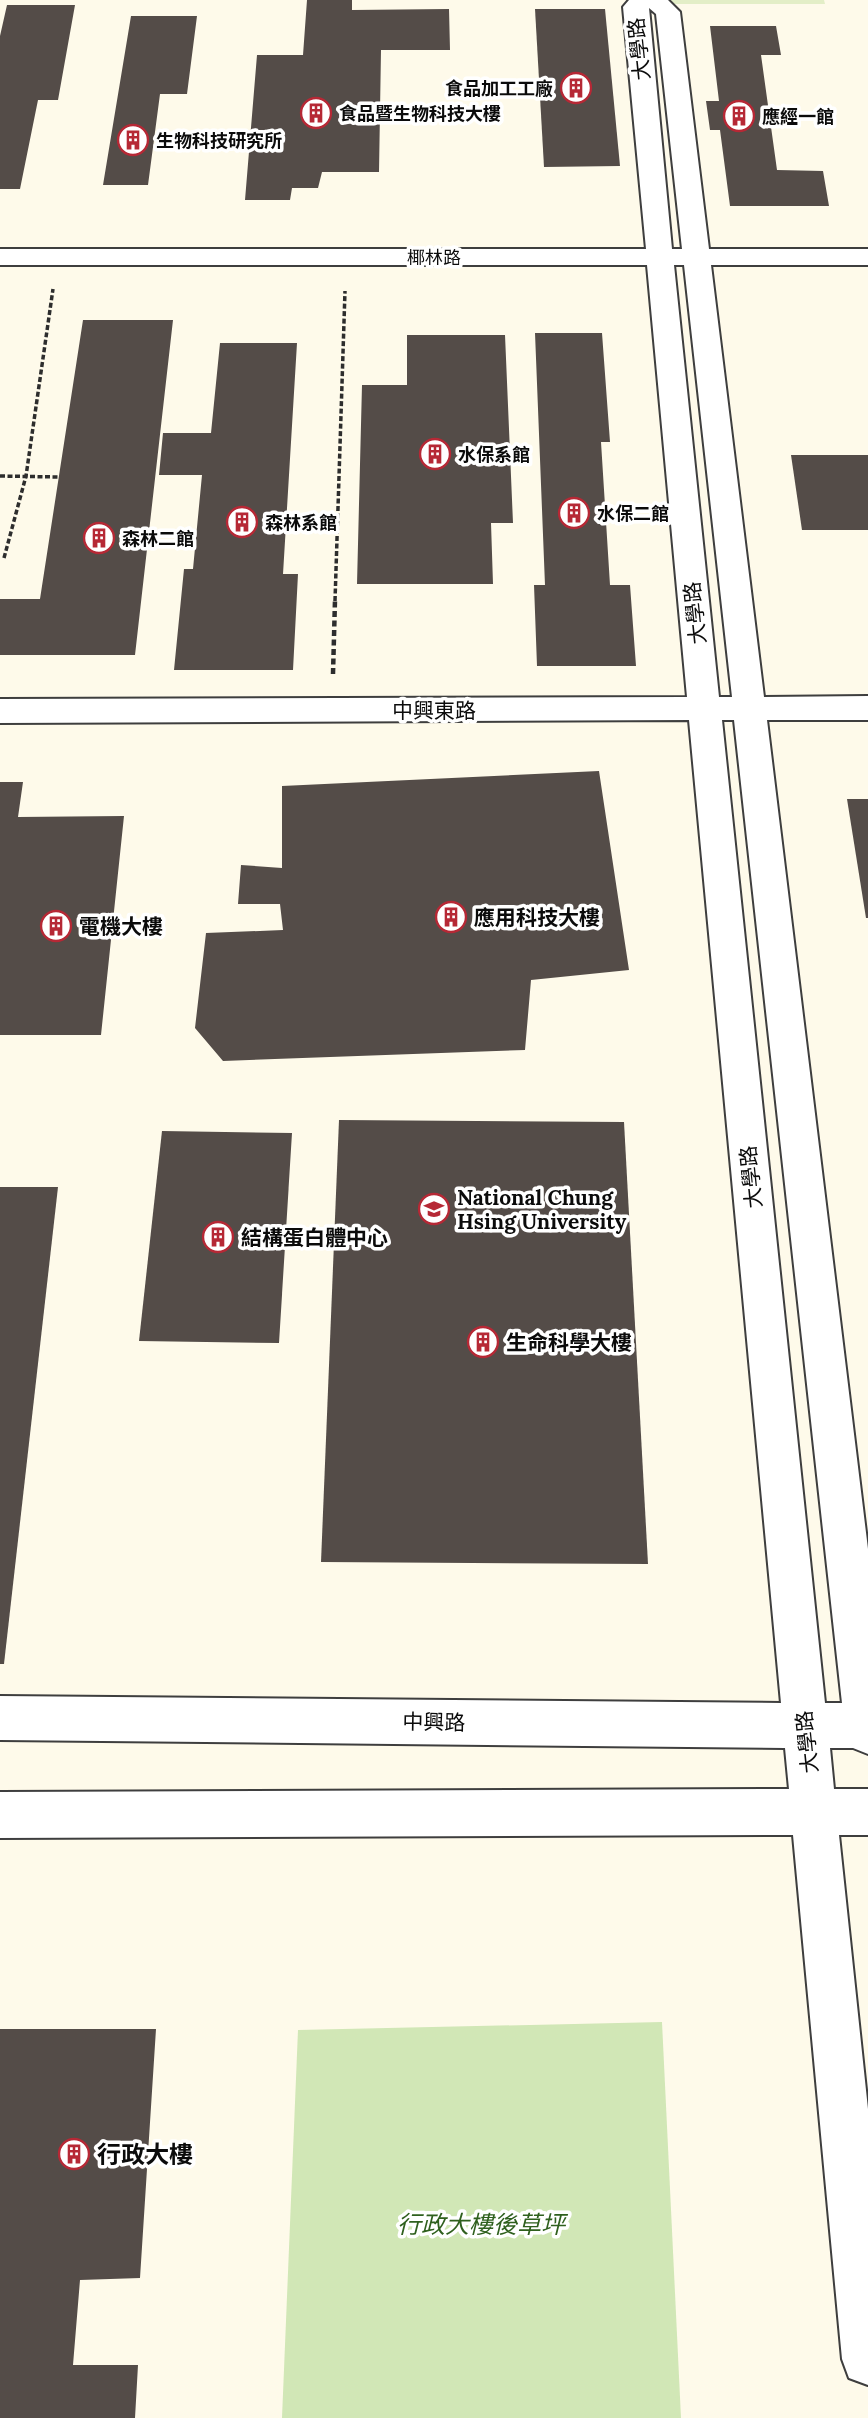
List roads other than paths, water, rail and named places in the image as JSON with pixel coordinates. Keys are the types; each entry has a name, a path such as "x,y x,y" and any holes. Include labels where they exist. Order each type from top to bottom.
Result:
{"street":[{"name":"大學路","path":"643,0 635,7 868,2359"},
{"name":"大學路","path":"654,0 668,12 868,1732"},
{"name":"椰林路","path":"0,257 868,257"},
{"name":"中興東路","path":"0,711 868,708"},
{"name":"中興路","path":"0,1718 868,1726"},
{"path":"0,1815 868,1812"}],"place":[{"name":"食品加工工廠","path":"576,88"},
{"name":"食品暨生物科技大樓","path":"316,113"},
{"name":"應經一館","path":"739,116"},
{"name":"生物科技研究所","path":"133,140"},
{"name":"水保系館","path":"435,454"},
{"name":"水保二館","path":"574,513"},
{"name":"森林系館","path":"242,522"},
{"name":"森林二館","path":"99,538"},
{"name":"應用科技大樓","path":"451,917"},
{"name":"電機大樓","path":"56,926"},
{"name":"National Chung Hsing University","path":"434,1209"},
{"name":"結構蛋白體中心","path":"218,1237"},
{"name":"生命科學大樓","path":"483,1342"},
{"name":"行政大樓","path":"74,2154"}],"park label":[{"name":"行政大樓後草坪","path":"481,2224"}]}
